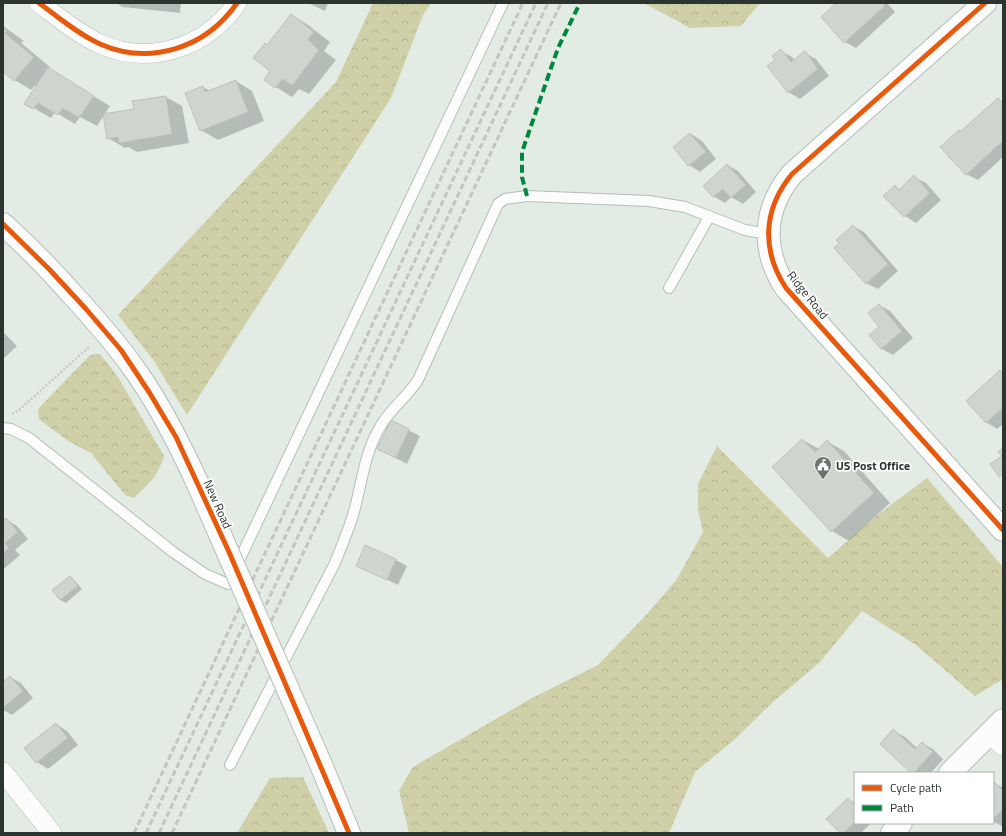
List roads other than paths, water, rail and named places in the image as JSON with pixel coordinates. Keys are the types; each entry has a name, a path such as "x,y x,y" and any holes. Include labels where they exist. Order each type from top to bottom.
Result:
{"street":[{"path":"39,3 80,33 99,43 119,50 140,53 172,50 182,47 202,37 222,21 237,3"},
{"name":"Ridge Road","path":"985,3 792,174 782,188 774,204 769,221 768,234 773,264 786,288 1003,530"},
{"name":"New Road","path":"3,224 49,269 106,332 150,392 176,438 197,482 322,766 349,833"},
{"path":"951,772 998,733"},
{"path":"3,772 52,833"}],"lane":[{"path":"3,428 11,429 29,438 173,552 205,574 228,584 502,3"},
{"path":"230,764 334,563 346,536 355,509 364,464 379,427 412,390 418,380 498,204 505,199 527,196 649,201 685,207 745,230 768,234"},
{"path":"669,288 709,217"}],"railway":[{"path":"134,833 523,3"},
{"path":"146,833 536,3"},
{"path":"159,833 548,3"},
{"path":"172,833 561,3"}],"place":[{"name":"US Post Office","path":"823,480"}]}
